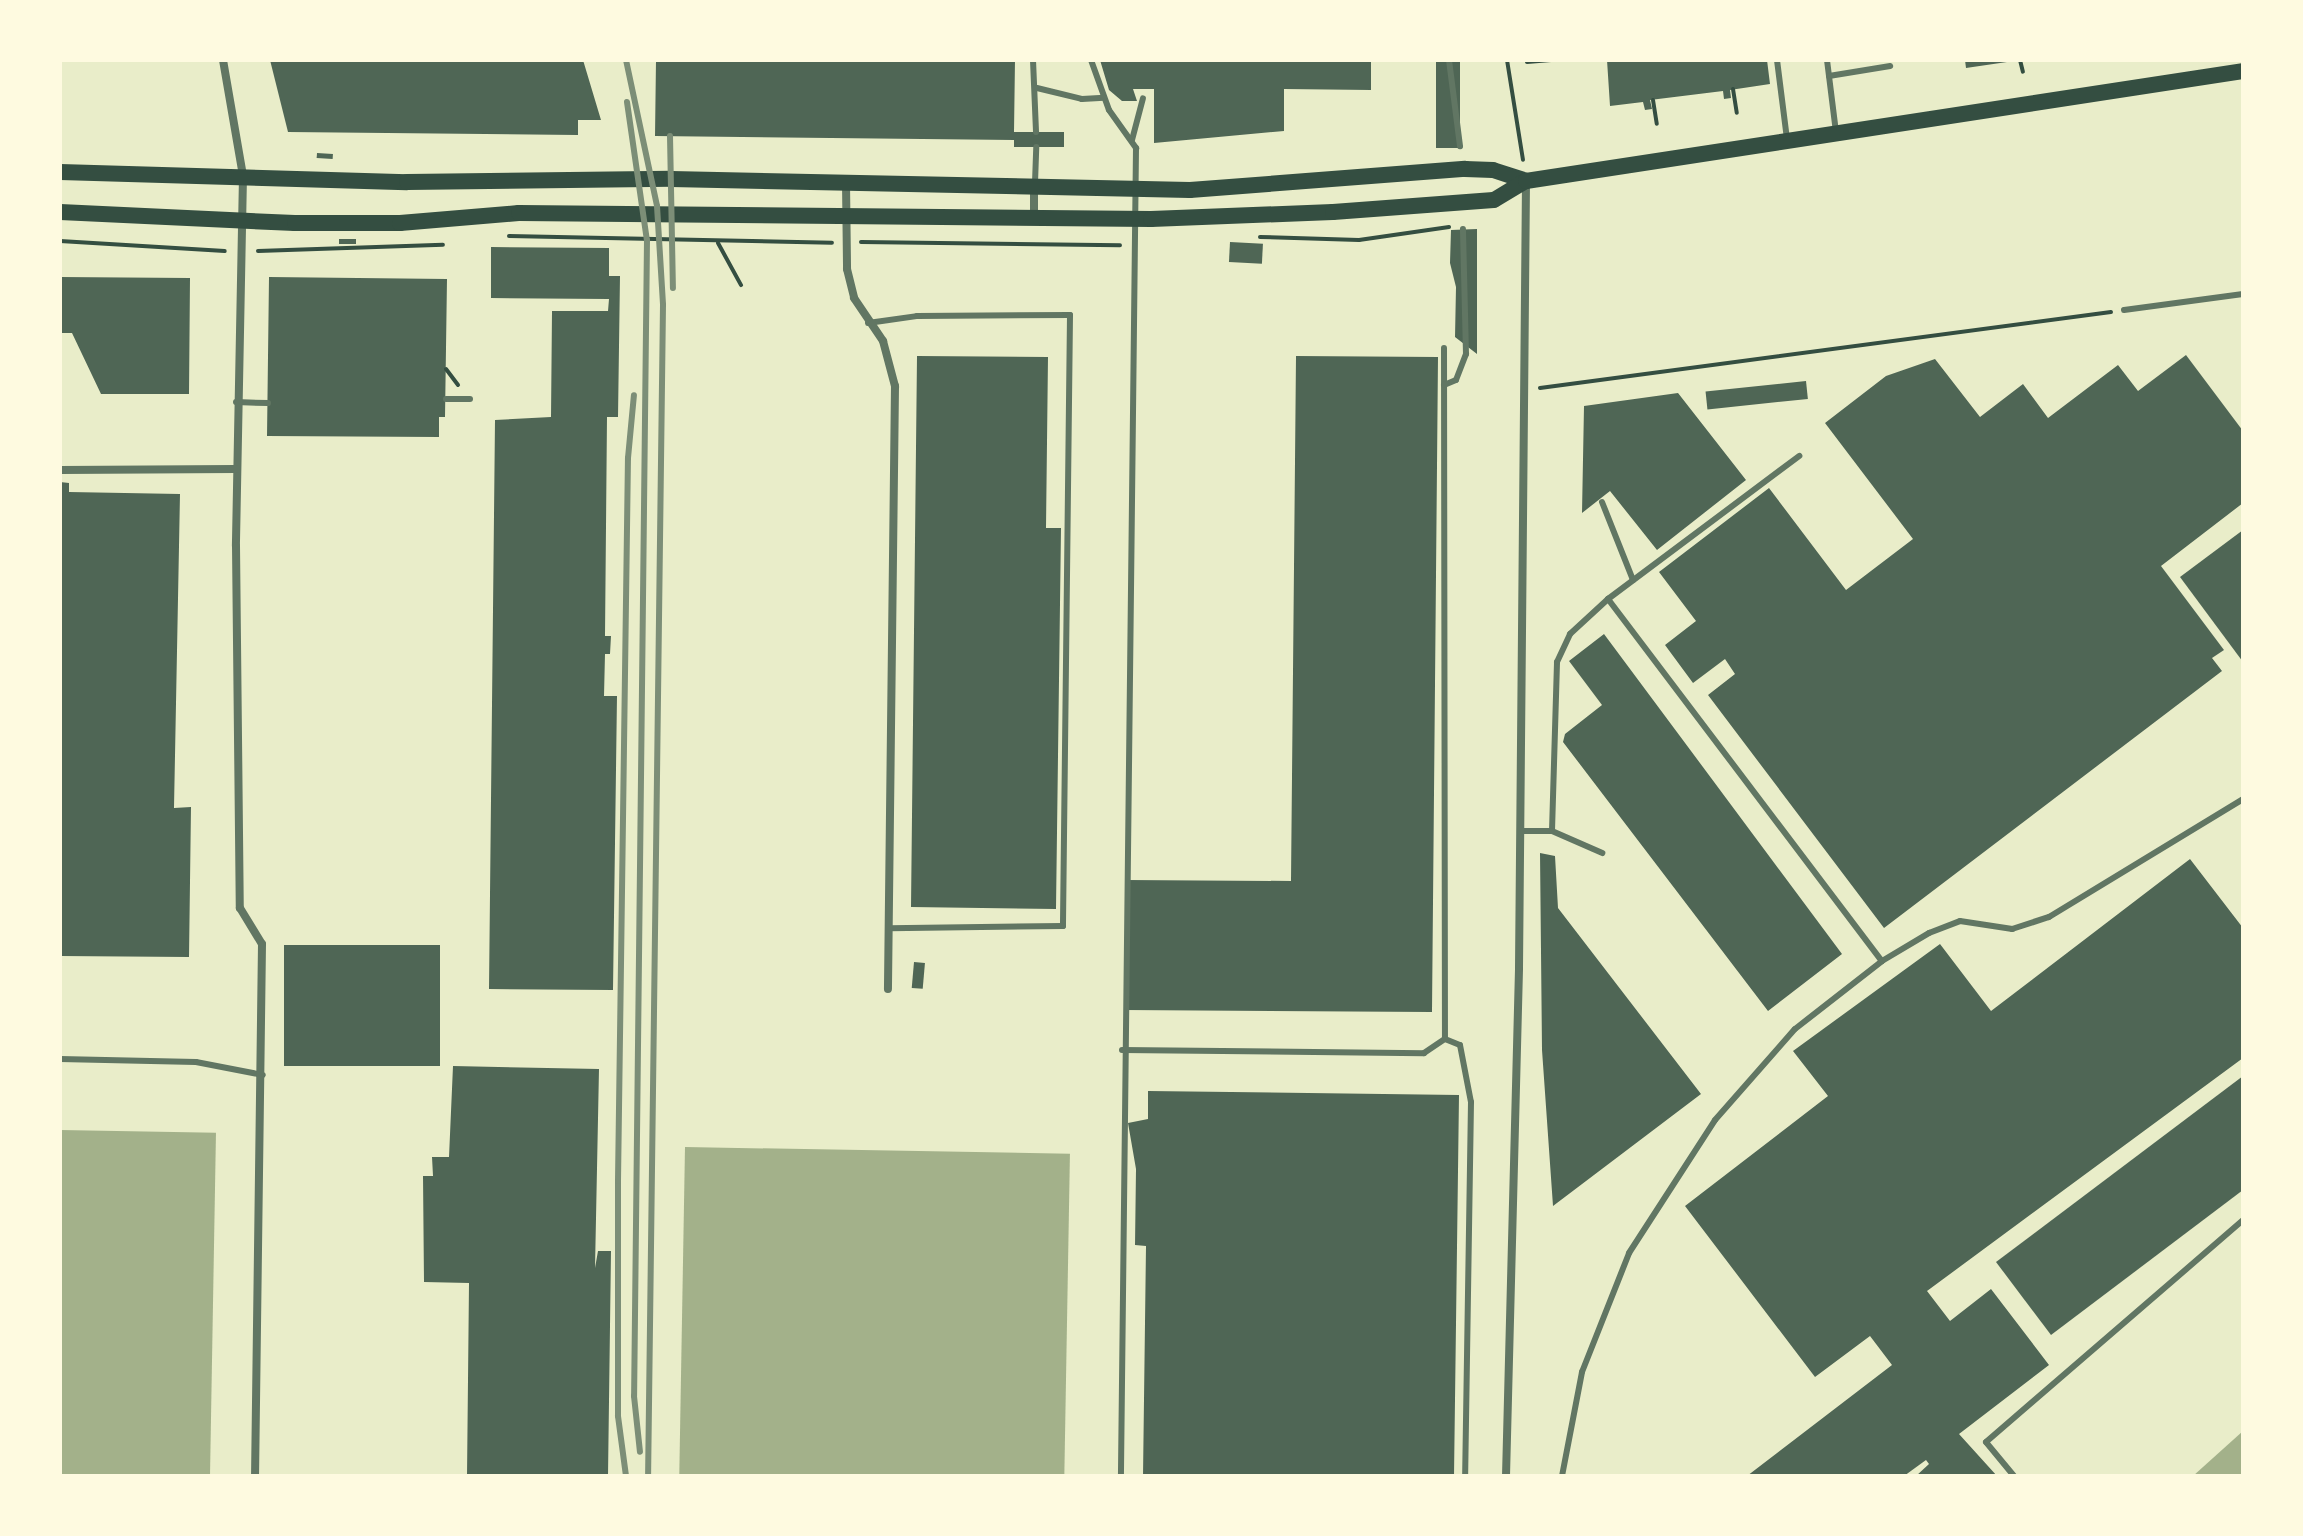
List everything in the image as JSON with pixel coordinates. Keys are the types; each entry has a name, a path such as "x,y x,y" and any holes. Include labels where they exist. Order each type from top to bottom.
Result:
{"main road":[{"path":"60,212 239,221 400,223 519,213 1135,219 1494,200 1526,181 2243,71"},
{"path":"60,172 407,182 846,183 1136,190 1259,187 1465,169 1493,170 1526,181"}],"street":[{"path":"223,60 243,176 238,252 236,402 240,908 262,944 263,1075 255,1476"},
{"path":"1506,1476 1520,831 1526,181"},
{"path":"846,183 846,243 854,298 883,341 895,386 888,989"},
{"path":"1034,187 1034,217"},
{"path":"60,470 236,469"}],"lane":[{"path":"1033,60 1037,88 1036,132"},
{"path":"1091,60 1104,98 1132,140"},
{"path":"1449,60 1460,146"},
{"path":"1777,60 1787,139"},
{"path":"1827,60 1836,132"},
{"path":"1829,76 1890,66"},
{"path":"1037,88 1082,99 1104,98"},
{"path":"1121,1476 1122,1050 1136,190 1132,140 1143,98"},
{"path":"1034,187 1036,147"},
{"path":"1444,385 1456,380 1466,354 1459,228"},
{"path":"2124,310 2243,294"},
{"path":"868,323 917,316 1070,315 1063,926 889,928"},
{"path":"1444,348 1445,1039"},
{"path":"446,399 470,399"},
{"path":"236,402 268,403"},
{"path":"1552,831 1557,662 1570,634 1608,599 1799,456"},
{"path":"1602,502 1633,580"},
{"path":"1608,599 1882,961"},
{"path":"1562,1476 1595,1331 1654,1208 1754,1072 1795,1029 1882,961 1960,921 2012,929 2049,917 2243,799"},
{"path":"1520,831 1552,831 1602,853"},
{"path":"1122,1050 1424,1053 1445,1039"},
{"path":"1445,1039 1460,1045 1471,1102 1465,1476"},
{"path":"60,1059 196,1062 263,1075"},
{"path":"2014,1476 1986,1442 2243,1220"}],"path":[{"path":"1507,60 1526,181"},
{"path":"1527,62 1551,60"},
{"path":"2020,60 2023,72"},
{"path":"1733,89 1737,113"},
{"path":"1653,100 1657,124"},
{"path":"1255,236 1273,241 1359,240 1459,228"},
{"path":"507,236 718,243 1135,243"},
{"path":"60,241 238,252 443,245"},
{"path":"718,243 741,285"},
{"path":"1522,389 2124,310"},
{"path":"60,489 60,513"}],"shaded area":[{"path":"60,1130 216,1133 210,1476 60,1476"},
{"path":"685,1147 1070,1154 1064,1476 679,1476"},
{"path":"2243,1431 2243,1476 2193,1476"}],"building":[{"path":"270,60 583,60 601,120 578,120 578,135 288,132"},
{"path":"656,60 1015,60 1014,132 1064,132 1064,147 1014,147 1014,140 655,136"},
{"path":"1100,60 1371,60 1371,90 1284,89 1284,131 1154,143 1154,89 1133,89 1137,101 1122,101 1109,90"},
{"path":"1436,60 1460,60 1460,148 1436,148"},
{"path":"1607,60 1767,60 1770,84 1730,90 1731,98 1724,99 1723,91 1650,100 1652,109 1645,110 1643,102 1610,106"},
{"path":"1965,60 2007,60 2007,62 1966,68"},
{"path":"317,153 333,154 333,159 317,158"},
{"path":"1477,229 1477,354 1455,337 1456,287 1450,263 1451,230"},
{"path":"339,239 356,239 356,244 339,244"},
{"path":"1230,242 1263,244 1262,264 1229,262"},
{"path":"491,247 609,248 609,276 620,276 618,417 607,417 605,636 611,636 610,654 605,654 604,696 617,696 613,990 489,989 495,420 551,417 552,311 608,311 609,299 491,298"},
{"path":"60,277 190,278 189,394 101,394 72,333 60,333"},
{"path":"269,277 447,279 445,417 439,417 439,437 267,436"},
{"path":"2186,355 2243,431 2243,503 2161,566 2224,650 2212,658 2222,671 1884,928 1708,695 1735,674 1725,659 1693,683 1665,645 1696,621 1659,572 1769,488 1846,590 1913,539 1825,423 1886,376 1935,359 1980,417 2023,384 2048,418 2118,365 2138,391"},
{"path":"917,356 1048,357 1046,528 1061,528 1056,909 911,907"},
{"path":"1296,356 1438,357 1432,1012 1124,1010 1126,880 1291,881"},
{"path":"1806,381 1808,399 1707,409 1706,392"},
{"path":"1678,393 1746,480 1657,550 1610,491 1582,513 1584,406"},
{"path":"60,482 69,483 69,492 180,494 174,808 191,807 189,957 60,956"},
{"path":"2243,530 2243,662 2180,577"},
{"path":"1604,634 1842,954 1768,1011 1563,742 1565,734 1602,705 1569,661"},
{"path":"1540,853 1555,856 1558,908 1701,1094 1553,1206 1542,1050"},
{"path":"2190,859 2243,928 2243,1058 1927,1291 1950,1321 1991,1289 2049,1365 1959,1434 1997,1476 1916,1476 1929,1464 1926,1460 1904,1476 1747,1476 1892,1365 1870,1336 1815,1377 1685,1206 1828,1096 1793,1051 1940,944 1991,1011"},
{"path":"284,945 440,945 440,1066 284,1066"},
{"path":"914,962 925,963 923,989 912,988"},
{"path":"453,1066 599,1069 595,1268 598,1251 611,1251 608,1476 467,1476 469,1283 424,1282 423,1176 433,1176 432,1157 449,1157"},
{"path":"2243,1076 2243,1190 2051,1335 1996,1262"},
{"path":"1148,1091 1459,1095 1454,1476 1143,1476 1146,1246 1135,1245 1136,1169 1128,1123 1148,1119"}],"railway":[{"path":"626,60 657,206 663,305 648,1476"},
{"path":"627,102 647,240 634,1396 640,1452"},
{"path":"670,136 673,288"},
{"path":"626,1476 618,1416 618,1181 628,458 634,395"}]}
